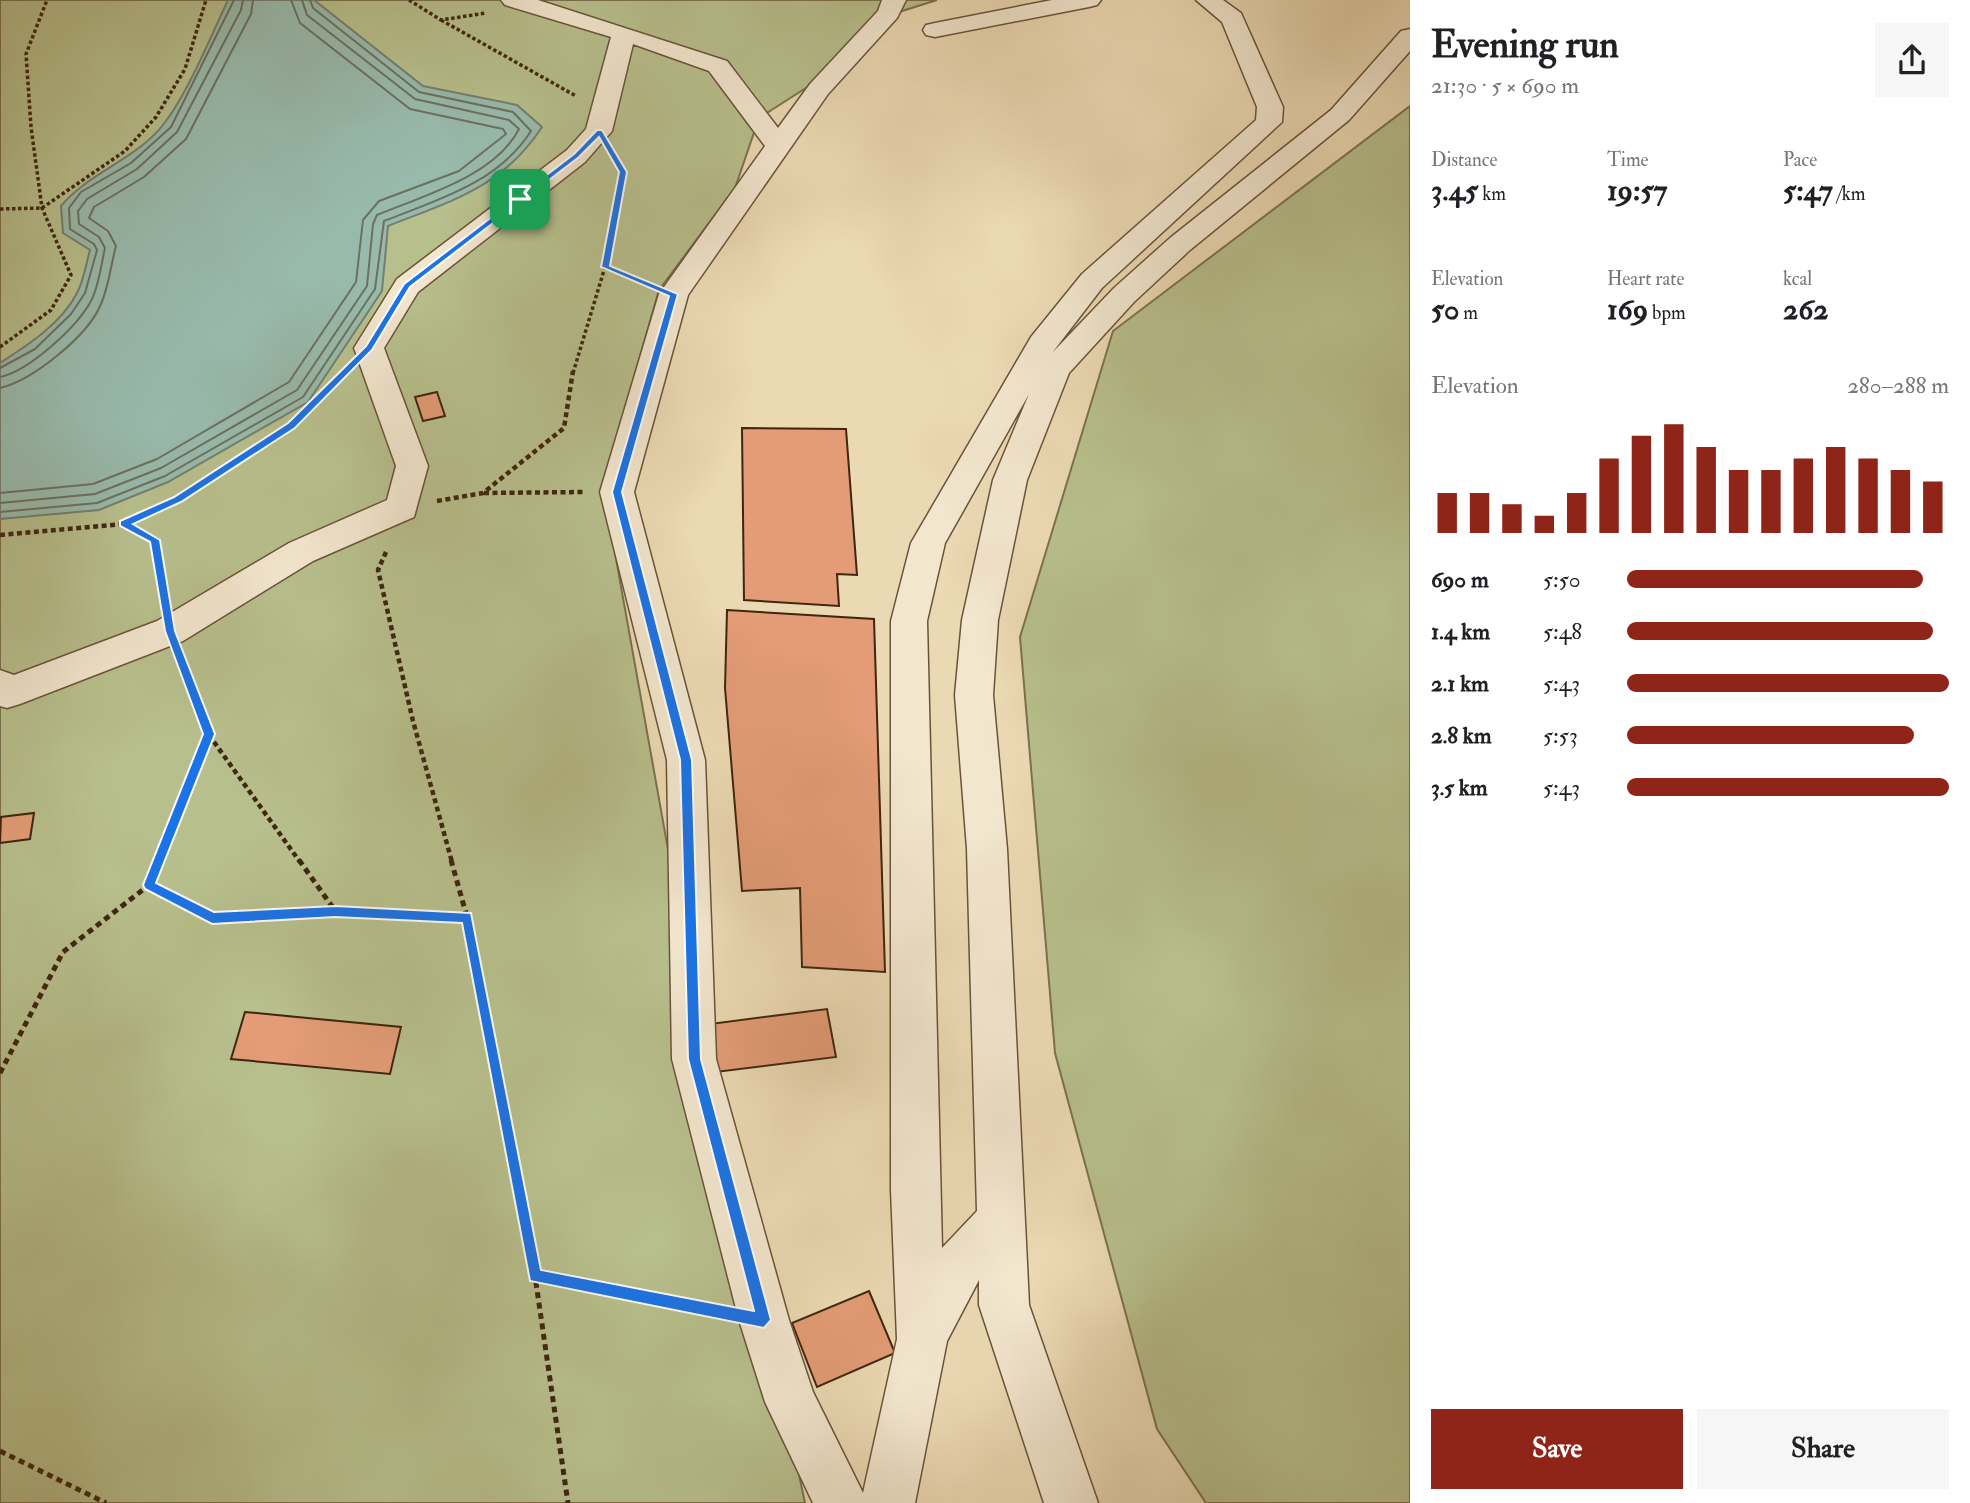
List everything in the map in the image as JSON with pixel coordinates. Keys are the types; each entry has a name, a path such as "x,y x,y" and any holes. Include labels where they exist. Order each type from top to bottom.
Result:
{"street":[{"path":"841,1503 791,1402 764,1320 694,1059 686,760 617,492 674,294 819,89 889,13 894,0"},
{"path":"935,30 1089,0"},
{"path":"922,1339 915,1190 909,621 928,543 1042,344 1092,281 1269,122 1270,107 1233,18 1208,0"},
{"path":"522,3 624,33 718,66 778,146"},
{"path":"0,685 7,693 170,631 301,552 402,508 412,466 369,348 407,286 576,156 602,122 624,33"},
{"path":"1071,1503 1004,1305 1003,1218 986,849 974,695 980,620 1010,480 1055,369 1124,295 1180,244 1339,115 1410,36"},
{"path":"888,1503 922,1339 955,1270 1003,1218"}],"path":[{"path":"0,347 47,316 63,298 71,275 42,208 31,127 26,54 47,0"},
{"path":"0,209 42,208 125,151 156,117 185,69 206,0"},
{"path":"409,0 602,122 623,172 606,267 576,356 564,428 483,492"},
{"path":"441,20 522,3"},
{"path":"606,267 674,294"},
{"path":"0,535 124,524 177,499 291,425 369,348"},
{"path":"568,1503 535,1276 467,917 413,721 378,570 402,508 483,492 617,492"},
{"path":"124,524 155,540 170,631 209,734 335,912"},
{"path":"0,1073 63,952 149,885 209,734"},
{"path":"149,885 212,918 335,912 467,917"},
{"path":"535,1276 764,1320"},
{"path":"0,1451 106,1503"}],"green space":[{"path":"0,0 937,0 899,12 848,61 759,118 735,188 659,290 603,486 676,894 805,1503 0,1503"},
{"path":"1410,106 1410,1503 1206,1503 1157,1429 1055,1053 1020,637 1113,331"}],"water":[{"path":"228,0 314,0 423,86 517,105 542,127 527,148 493,178 455,199 388,226 382,291 308,402 168,482 99,510 0,519 0,363 33,341 71,304 83,277 90,250 63,233 61,206 86,183 142,145 166,121 191,79"}],"building":[{"path":"437,392 445,416 423,421 415,397"},
{"path":"742,428 846,429 857,575 837,574 839,606 744,600"},
{"path":"727,610 874,619 885,972 802,967 800,888 742,891 725,688"},
{"path":"34,813 30,839 0,843 1,817"},
{"path":"827,1009 836,1057 716,1072 710,1024"},
{"path":"245,1012 401,1027 390,1074 231,1059"},
{"path":"869,1291 895,1353 817,1387 792,1323"}],"route":[{"path":"599,131 623,172 606,267 674,294 617,492 686,760 694,1059 764,1320 535,1276 467,917 335,912 212,918 149,885 209,734 170,631 155,540 124,524 177,499 291,425 369,348 407,286 520,199 576,156 599,131"}]}
